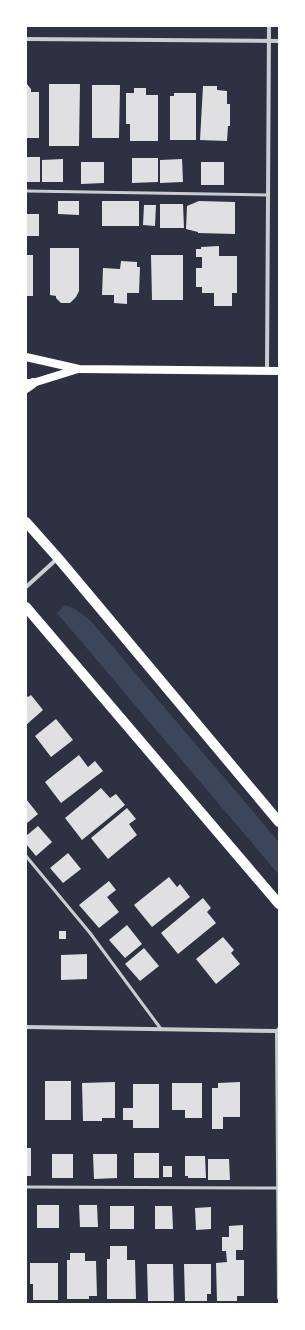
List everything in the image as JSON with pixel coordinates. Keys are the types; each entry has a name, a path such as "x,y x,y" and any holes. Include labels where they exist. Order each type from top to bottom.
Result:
{"main road":[{"path":"26,357 79,369 279,371"},
{"path":"28,385 79,369"},
{"path":"26,522 58,558 279,822"},
{"path":"26,606 279,904"}],"street":[{"path":"267,371 269,26"},
{"path":"26,39 279,41"},
{"path":"26,587 58,558"},
{"path":"26,1027 278,1030 279,1298"}],"lane":[{"path":"26,191 268,195"},
{"path":"26,856 90,933 160,1029"},
{"path":"26,862 31,862"},
{"path":"26,1187 278,1188"}],"shaded area":[{"path":"65,605 75,609 90,620 279,842 279,875 57,613"}],"building":[{"path":"26,83 31,89 31,92 39,92 39,138 26,138"},
{"path":"49,84 80,84 79,146 49,146"},
{"path":"92,85 120,85 119,138 92,138"},
{"path":"203,86 217,86 217,90 227,91 227,104 230,104 230,126 228,126 227,141 200,140"},
{"path":"134,88 146,88 146,95 158,95 158,141 130,141 130,124 126,124 126,93 134,93"},
{"path":"174,93 196,93 196,140 170,140 170,96 174,96"},
{"path":"26,157 40,157 40,182 26,182"},
{"path":"132,158 158,158 158,182 132,183"},
{"path":"63,159 63,182 42,182 42,160"},
{"path":"182,159 183,182 160,183 160,160"},
{"path":"81,162 104,162 104,183 81,184"},
{"path":"201,162 224,162 224,185 201,185"},
{"path":"58,201 79,201 79,215 58,214"},
{"path":"102,201 139,201 139,226 102,226"},
{"path":"199,201 235,202 235,234 198,233 186,229 187,206"},
{"path":"160,204 183,204 184,228 160,228"},
{"path":"144,205 156,205 155,226 143,225"},
{"path":"26,214 39,214 39,236 26,236"},
{"path":"219,246 219,256 237,256 237,293 232,293 232,306 214,306 214,293 202,293 202,287 196,287 196,268 202,268 202,257 196,257 196,249 201,249 201,247"},
{"path":"50,248 79,248 79,291 70,303 61,303 56,296 50,295"},
{"path":"26,255 33,255 33,296 26,296"},
{"path":"151,255 183,255 183,300 152,300"},
{"path":"121,261 137,262 137,267 140,267 139,293 127,293 127,304 114,303 114,295 102,295 103,268 120,269"},
{"path":"26,695 28,697 31,695 43,710 26,725"},
{"path":"56,719 73,740 51,757 35,736"},
{"path":"79,755 88,767 95,761 103,771 61,803 45,782"},
{"path":"101,788 110,798 116,794 125,805 82,840 65,818"},
{"path":"26,799 38,814 26,824"},
{"path":"127,808 136,819 129,824 137,835 108,859 91,838"},
{"path":"38,826 52,842 36,856 26,844 26,836"},
{"path":"68,853 81,869 63,883 50,868"},
{"path":"169,877 177,887 180,884 190,897 152,927 134,905"},
{"path":"109,881 116,890 107,897 119,912 99,928 79,905"},
{"path":"203,898 211,908 207,912 216,923 178,954 161,933"},
{"path":"127,925 142,944 125,958 109,940"},
{"path":"59,931 66,931 66,939 59,939"},
{"path":"223,937 234,950 231,953 240,964 216,984 196,959"},
{"path":"144,948 159,966 140,981 125,964"},
{"path":"87,954 87,979 61,980 61,955"},
{"path":"45,1081 71,1081 71,1120 45,1120"},
{"path":"115,1082 115,1118 102,1118 102,1121 83,1121 82,1083"},
{"path":"240,1082 240,1117 223,1117 223,1129 212,1129 212,1088 218,1088 218,1083"},
{"path":"172,1083 202,1083 202,1118 185,1118 185,1110 172,1110"},
{"path":"133,1084 159,1084 159,1128 133,1128 133,1120 123,1120 123,1108 133,1108"},
{"path":"26,1148 31,1148 31,1176 26,1176"},
{"path":"134,1153 159,1153 159,1178 134,1178"},
{"path":"52,1154 73,1154 73,1178 52,1178"},
{"path":"93,1154 117,1154 117,1178 94,1179"},
{"path":"185,1156 205,1156 206,1178 188,1178 188,1176 185,1176"},
{"path":"208,1159 229,1159 230,1180 208,1180"},
{"path":"163,1166 172,1166 172,1177 163,1177"},
{"path":"37,1205 59,1205 59,1228 37,1228"},
{"path":"79,1205 97,1205 98,1227 80,1227"},
{"path":"110,1206 134,1206 134,1229 110,1229"},
{"path":"155,1206 172,1206 173,1229 155,1229"},
{"path":"211,1207 211,1229 196,1230 195,1208"},
{"path":"243,1225 243,1250 236,1250 236,1260 244,1260 244,1296 237,1296 237,1301 217,1301 216,1263 227,1262 226,1251 222,1251 222,1237 229,1237 229,1226"},
{"path":"110,1246 127,1246 127,1260 135,1260 136,1299 107,1299 107,1259 110,1259"},
{"path":"70,1253 85,1253 85,1261 96,1261 97,1296 89,1296 89,1299 67,1299 67,1260 70,1260"},
{"path":"30,1263 58,1263 58,1300 33,1300 33,1284 30,1284"},
{"path":"147,1264 173,1264 174,1301 148,1301"},
{"path":"184,1264 211,1264 211,1294 207,1294 207,1301 185,1301"}]}
